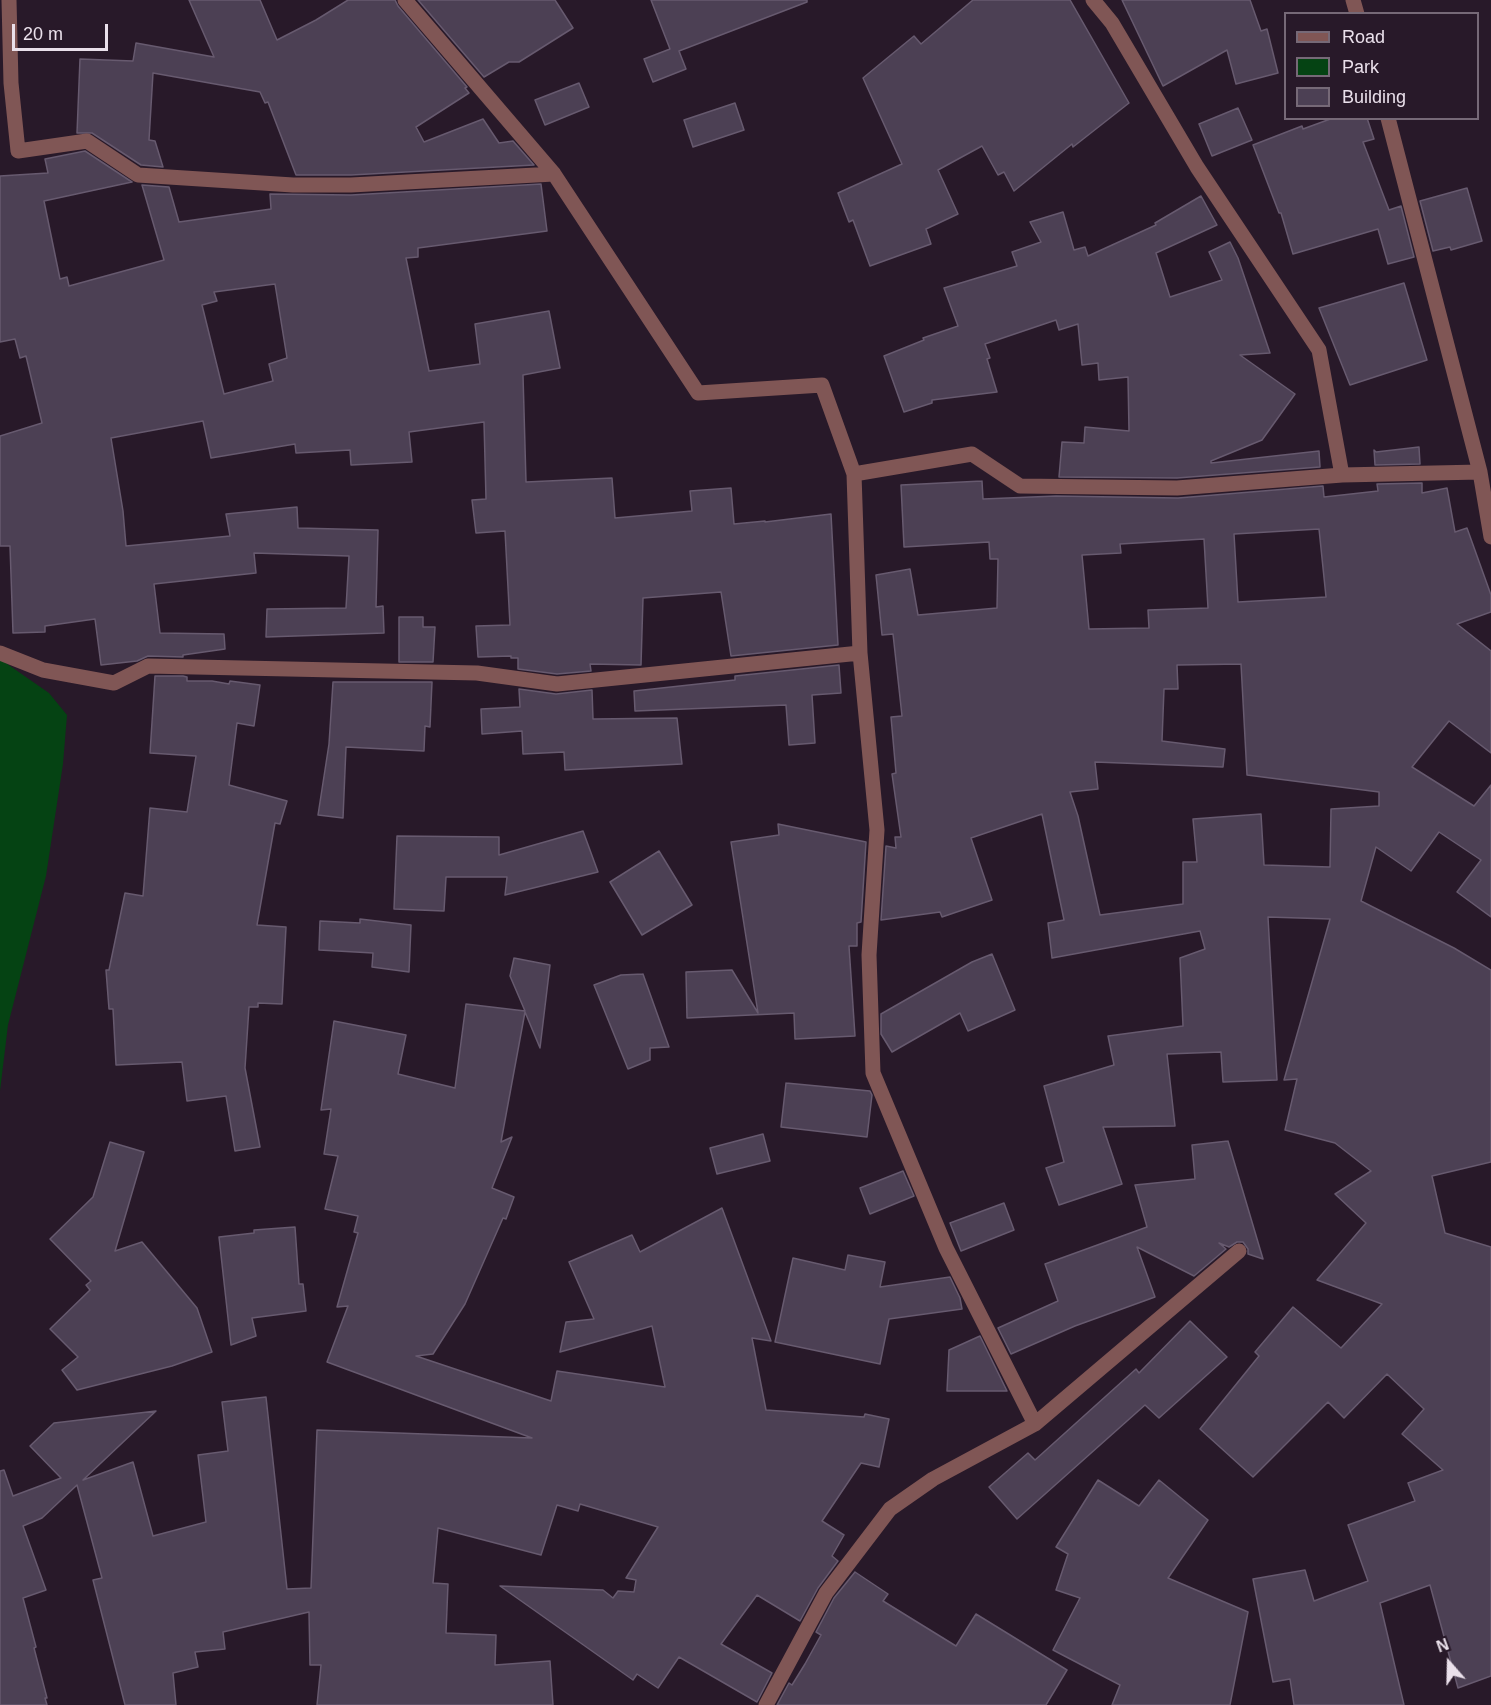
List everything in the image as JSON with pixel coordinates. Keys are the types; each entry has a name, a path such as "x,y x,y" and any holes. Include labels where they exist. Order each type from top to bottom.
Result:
{"street":[{"path":"9,0 6,82 18,151 87,141 138,175 293,185 554,174"},
{"path":"405,0 554,174 698,393 822,385 854,474 860,653 877,830 869,955 873,1073 946,1248 1035,1424"},
{"path":"1093,0 1112,23 1197,167 1319,350 1342,475"},
{"path":"1389,120 1480,472 1491,537"},
{"path":"854,474 972,454 1020,486 1177,488 1342,475 1480,472"},
{"path":"0,652 43,670 114,683 148,666 477,673 557,684 860,653"},
{"path":"766,1705 825,1593 890,1509 933,1479 1035,1424 1239,1251"}],"green space":[{"path":"0,659 49,693 67,715 63,764 46,876 8,1025 0,1091"}],"building":[{"path":"189,0 260,0 277,40 348,0 395,0 467,87 465,88 469,93 416,127 424,142 483,119 499,143 513,141 534,165 351,175 296,175 268,102 265,103 260,92 153,73 149,140 155,141 163,167 141,165 92,133 77,133 80,59 133,61 136,43 214,57"},
{"path":"418,0 555,0 573,28 519,62 509,62 484,77"},
{"path":"651,0 807,0 807,2 679,51 686,69 653,82 644,59 670,49"},
{"path":"973,0 1070,0 1129,103 1073,147 1072,144 1014,191 1004,172 998,175 982,146 938,170 958,214 926,229 931,244 870,266 853,220 849,222 838,193 902,164 863,78 914,36 921,44"},
{"path":"1122,0 1250,0 1261,31 1267,29 1278,73 1236,84 1227,50 1163,86"},
{"path":"579,83 589,107 545,125 535,100"},
{"path":"735,103 744,130 693,147 684,120"},
{"path":"1238,108 1252,140 1212,156 1199,124"},
{"path":"1328,120 1368,120 1374,139 1363,142 1389,210 1401,206 1414,257 1388,264 1378,229 1293,254 1281,213 1279,213 1253,145 1302,126 1303,129"},
{"path":"85,151 132,182 44,201 60,279 67,277 69,286 164,260 142,185 169,187 179,222 271,209 270,194 351,195 541,184 547,231 418,248 418,257 406,258 429,371 480,364 475,324 549,311 560,368 523,375 526,482 612,478 615,518 692,511 690,491 731,488 734,524 831,514 838,645 731,656 721,592 643,598 641,665 590,664 591,671 557,674 518,669 518,658 511,658 511,656 478,657 476,626 510,625 505,531 476,533 472,500 486,499 484,422 409,432 412,462 351,465 350,450 296,453 295,444 211,458 203,421 111,438 123,511 126,546 230,536 226,514 297,507 298,528 378,530 376,607 383,606 384,633 266,637 267,609 346,608 349,556 254,553 256,573 154,584 160,633 224,634 225,649 183,655 183,657 148,656 137,661 101,665 95,619 45,626 45,632 13,633 10,546 0,546 0,436 42,423 26,356 20,358 15,339 0,342 0,176 48,173 45,159","holes":["275,284 287,358 269,364 273,381 224,394 202,305 217,301 214,292"]},
{"path":"1467,188 1482,241 1451,250 1450,247 1433,251 1420,201"},
{"path":"1201,196 1217,225 1156,253 1170,297 1222,280 1209,252 1230,242 1238,258 1270,353 1240,355 1295,394 1262,440 1211,461 1211,463 1319,451 1320,467 1177,478 1059,477 1062,442 1084,443 1085,427 1129,431 1128,377 1099,380 1098,363 1082,365 1078,324 1059,330 1056,320 985,344 997,392 932,400 932,403 904,412 884,356 924,340 923,338 958,326 944,288 1017,266 1012,252 1041,242 1030,222 1063,212 1074,250 1085,247 1088,256 1156,225 1155,223"},
{"path":"1404,283 1427,360 1350,385 1319,308"},
{"path":"1419,447 1420,464 1375,465 1374,450 1376,452"},
{"path":"982,481 983,499 1056,496 1178,498 1323,486 1324,497 1378,491 1377,484 1422,483 1422,493 1447,488 1455,532 1467,528 1491,595 1491,612 1457,624 1491,651 1491,753 1449,721 1412,767 1474,806 1491,785 1491,917 1457,892 1481,860 1439,832 1411,871 1376,847 1361,901 1454,948 1491,970 1491,1162 1432,1176 1445,1233 1491,1247 1491,1676 1458,1688 1430,1585 1380,1603 1404,1705 1294,1705 1290,1679 1273,1682 1253,1579 1305,1570 1314,1601 1368,1581 1348,1525 1415,1501 1408,1483 1443,1470 1402,1434 1424,1409 1387,1374 1344,1418 1328,1402 1253,1477 1200,1429 1259,1356 1255,1352 1293,1307 1341,1348 1382,1304 1317,1280 1366,1223 1335,1194 1371,1171 1335,1143 1285,1130 1297,1079 1284,1080 1330,919 1268,917 1277,1080 1223,1082 1221,1052 1167,1054 1175,1126 1103,1127 1122,1184 1059,1205 1046,1168 1064,1162 1044,1086 1114,1065 1108,1036 1183,1026 1180,958 1205,949 1200,931 1052,958 1048,923 1064,920 1042,814 971,838 992,900 942,917 940,912 881,920 886,846 896,848 895,837 901,837 892,774 896,773 891,717 902,716 893,634 882,635 876,575 910,569 918,615 997,608 998,559 990,559 989,542 904,547 901,485","holes":["1319,529 1326,597 1238,602 1234,534","1204,539 1208,608 1148,610 1149,628 1089,629 1082,555 1121,553 1120,544","1241,664 1247,775 1379,792 1379,806 1331,809 1330,867 1264,865 1261,814 1193,819 1197,862 1183,862 1183,904 1100,915 1078,816 1070,792 1098,789 1095,762 1223,767 1225,749 1162,741 1164,689 1178,689 1177,665"]},
{"path":"399,617 423,617 423,627 435,627 433,662 399,662"},
{"path":"839,665 841,693 812,695 815,743 789,745 786,705 635,711 634,691 735,680 735,676"},
{"path":"155,676 183,676 187,677 187,681 229,684 230,681 260,685 254,726 237,723 229,785 287,801 280,824 275,823 257,925 286,927 282,1004 258,1003 258,1007 249,1007 245,1068 260,1147 235,1151 226,1096 187,1101 182,1062 116,1065 113,1009 109,1009 106,970 109,970 125,893 143,896 150,808 187,812 196,756 150,753"},
{"path":"333,682 432,682 430,727 425,726 424,751 346,747 343,818 318,815 329,744"},
{"path":"519,689 556,694 592,690 593,719 677,718 682,764 565,770 564,752 523,754 522,731 482,734 481,709 520,707"},
{"path":"778,824 866,842 861,922 857,923 857,946 849,946 855,1036 795,1039 794,1013 687,1018 686,972 732,970 758,1013 731,842 779,835"},
{"path":"583,831 598,872 505,895 507,877 446,877 444,911 394,909 397,836 499,837 499,855"},
{"path":"659,851 692,905 642,935 610,882"},
{"path":"360,919 411,925 409,972 372,967 373,953 319,950 320,921 360,923"},
{"path":"992,954 1015,1010 968,1031 960,1013 892,1052 881,1034 881,1014 972,962"},
{"path":"514,958 550,965 540,1048 525,1012 501,1142 512,1137 492,1188 514,1197 506,1219 503,1218 465,1304 433,1354 416,1356 551,1401 557,1371 665,1387 652,1326 560,1352 566,1322 594,1319 569,1262 632,1235 640,1252 722,1208 771,1341 752,1338 766,1410 864,1417 865,1414 889,1419 879,1467 861,1463 822,1521 844,1535 832,1556 838,1561 818,1588 800,1621 757,1595 721,1644 772,1673 757,1702 679,1657 658,1688 637,1674 633,1680 500,1586 603,1590 613,1598 618,1591 634,1592 636,1580 626,1578 658,1527 580,1504 578,1511 557,1505 541,1555 438,1528 433,1583 448,1584 446,1633 496,1635 495,1665 550,1661 553,1705 317,1705 321,1665 310,1665 309,1612 223,1632 225,1649 195,1652 198,1667 173,1673 176,1705 125,1705 93,1580 102,1578 77,1485 42,1518 23,1526 46,1590 23,1598 36,1647 34,1648 47,1705 0,1705 0,1471 4,1470 13,1496 61,1478 30,1446 54,1423 156,1411 83,1480 133,1462 153,1536 206,1522 198,1455 228,1451 222,1402 266,1397 287,1589 311,1588 317,1430 532,1438 327,1362 348,1306 337,1307 358,1233 354,1232 358,1216 325,1209 338,1156 324,1154 331,1109 321,1110 334,1021 406,1035 398,1074 455,1088 466,1004 525,1011 510,976"},
{"path":"643,974 669,1047 650,1048 650,1060 628,1069 594,985 621,975"},
{"path":"786,1083 870,1091 872,1095 867,1137 781,1127"},
{"path":"763,1134 770,1161 717,1174 710,1148"},
{"path":"1228,1141 1263,1259 1248,1254 1248,1249 1243,1242 1237,1242 1229,1247 1219,1243 1226,1249 1194,1276 1137,1247 1155,1297 1075,1326 1011,1354 998,1328 1058,1301 1045,1264 1147,1227 1135,1185 1195,1179 1192,1145"},
{"path":"110,1142 144,1152 115,1251 142,1242 197,1308 212,1352 172,1366 77,1390 62,1370 78,1357 50,1329 90,1290 86,1285 91,1281 50,1239 93,1197"},
{"path":"903,1171 914,1196 870,1214 860,1188"},
{"path":"1004,1203 1014,1230 961,1251 950,1223"},
{"path":"295,1227 299,1284 303,1284 306,1311 252,1318 256,1336 231,1345 219,1237 254,1233 254,1230"},
{"path":"848,1255 885,1262 880,1287 950,1277 960,1298 962,1309 889,1319 880,1364 775,1342 793,1258 845,1270"},
{"path":"1190,1321 1227,1357 1159,1418 1145,1405 1017,1519 989,1487 1028,1453 1035,1460 1136,1369 1139,1373"},
{"path":"980,1336 1007,1391 947,1391 949,1350"},
{"path":"1098,1480 1139,1506 1159,1480 1208,1520 1168,1578 1248,1612 1230,1705 1112,1705 1120,1685 1053,1650 1080,1598 1056,1590 1068,1554 1056,1547"},
{"path":"855,1572 888,1594 883,1601 956,1646 976,1614 1067,1670 1046,1705 777,1705 789,1683 792,1685 821,1635 816,1632 834,1598"}]}
